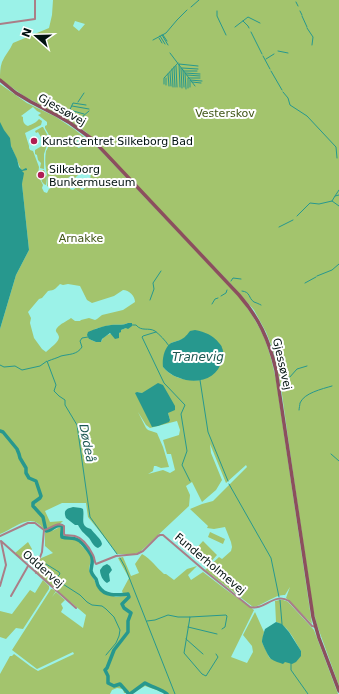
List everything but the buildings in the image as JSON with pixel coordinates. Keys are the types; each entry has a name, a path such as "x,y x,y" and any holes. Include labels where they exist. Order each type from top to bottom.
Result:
{"street":[{"path":"0,24 35,19 35,0"},
{"name":"Gjessøvej","path":"0,80 16,93 52,112 92,139 239,294 260,323 268,341 276,370 307,580 316,627 339,691"},
{"path":"0,536 28,523 35,523 44,530 42,552 36,573"},
{"name":"Funderholmevej","path":"44,530 57,524 63,525 65,528 64,534 67,536 78,537 82,540 93,555 96,564 116,556 137,554 143,551 158,536 163,536 250,607 257,608 285,598 312,626 316,627"},
{"path":"0,541 6,565 0,586"},
{"name":"Oddervej","path":"0,541 76,608"},
{"path":"11,596 28,566"}],"green space":[{"name":"Vesterskov","path":"53,0 339,0 339,686 317,625 313,609 281,387 275,358 266,332 254,310 86,132 70,121 24,96 0,79 0,68 2,62 13,43 49,28","holes":["75,21 85,24 79,31 73,26"]},
{"name":"Arnakke","path":"0,84 27,103 56,117 98,148 241,299 251,314 265,340 276,380 312,624 286,598 290,587 285,595 277,596 253,607 205,570 219,557 222,559 231,551 231,542 225,527 214,529 207,528 208,526 190,509 213,501 247,467 246,465 226,483 210,444 211,453 222,480 216,490 202,502 192,482 186,486 190,495 189,506 141,551 135,554 117,554 88,517 86,503 62,503 45,511 50,522 63,521 52,531 60,527 62,529 60,535 62,538 73,538 80,542 80,544 91,556 89,569 97,586 103,592 116,597 124,596 122,591 129,578 118,558 123,557 131,576 139,573 135,564 142,554 164,574 174,580 187,569 197,566 188,575 191,580 203,572 254,610 231,657 247,663 253,652 252,646 243,635 255,612 264,632 262,642 271,659 288,662 301,651 288,630 276,622 275,601 283,600 288,602 314,630 338,694 165,694 145,686 133,693 124,693 123,689 117,688 112,690 110,694 0,694 0,674 10,656 14,654 38,671 74,654 73,652 37,669 12,650 51,589 56,591 52,597 56,592 65,600 61,604 63,608 61,612 83,628 86,615 37,573 39,559 53,553 45,546 46,533 41,526 36,522 24,522 0,534 0,329 16,275 29,250 22,184 23,172 11,146 0,130","holes":["33,107 41,113 38,115 47,122 45,128 51,136 49,136 50,138 45,156 47,186 55,186 49,189 47,193 44,192 42,188 43,185 38,175 39,167 33,151 29,148 25,133 41,125 42,121 39,119 28,126 24,123 23,117 21,116","79,139 86,142 84,147 78,148 77,143 75,143","80,169 91,169 90,181 87,186 82,190 78,186 73,190 70,189 70,185 72,185 68,178 71,176 74,179 78,175 77,171","60,284 80,286 87,300 92,303 114,296 125,290 133,296 135,302 123,310 102,315 95,320 89,318 75,321 71,318 57,328 56,330 59,335 59,339 46,352 34,338 30,323 31,318 28,312 48,291 54,290","128,323 126,328 121,330 119,333 106,336 101,342 96,342 89,339 95,329","185,338 202,380 191,380 176,377 163,367 171,343","137,392 142,393 168,413 170,420","138,412 146,425 150,428 177,421 180,430 179,435 163,440 167,454 171,454 175,470 170,473 163,470 148,474 153,471 154,466 161,468 169,467 157,433 148,430"]},
{"path":"42,127 48,136 44,136 42,139 38,132 36,133 35,131"},
{"path":"45,144 47,145 44,154 44,169 40,168 41,163 35,154 35,150"},
{"path":"40,170 44,170 47,177 46,185 42,181 41,177 43,177 41,172 39,172"},
{"path":"210,532 225,539 223,544 208,537"},
{"path":"203,541 217,555 206,567 192,553"},
{"path":"28,542 32,549 23,561 15,553"},
{"path":"43,580 49,586 49,589 23,629 16,628 6,639 0,637 0,611 12,614 30,590 35,593"}],"water":[{"path":"0,122 10,138 11,146 19,167 22,170 27,169 22,171 24,173 22,184 29,250 16,275 0,329"},
{"path":"132,323 132,326 128,329 126,328 121,330 119,333 119,338 115,339 110,333 102,339 101,342 96,342 89,339 87,335 88,332 102,327"},
{"name":"Tranevig","path":"195,330 208,334 217,340 222,347 223,357 220,366 213,375 198,381 192,381 179,378 168,372 163,367 163,357 165,351 171,343 186,336 190,331"},
{"path":"158,383 163,385 175,406 175,410 168,413 170,420 169,422 152,427 135,393 142,393"},
{"path":"73,507 83,509 83,521 85,526 91,529 102,544 98,548 78,525 75,525 66,518 66,510"},
{"path":"107,564 112,570 109,574 110,581 107,583 102,578 100,570"},
{"path":"276,622 282,624 289,632 301,651 301,656 292,664 285,662 283,664 271,659 262,642 265,629"}],"waterway":[{"path":"191,7 199,0"},
{"path":"296,2 298,6"},
{"path":"153,40 166,33 187,10"},
{"path":"217,11 217,16 226,35"},
{"path":"300,11 302,15"},
{"path":"302,16 307,27"},
{"path":"235,27 248,17 260,23"},
{"path":"243,21 249,28"},
{"path":"307,28 313,37 312,45"},
{"path":"251,32 262,54"},
{"path":"162,35 168,45"},
{"path":"163,35 167,41"},
{"path":"160,36 165,44"},
{"path":"159,38 162,43"},
{"path":"278,51 288,53"},
{"path":"170,53 195,86"},
{"path":"266,59 274,54"},
{"path":"263,56 270,69"},
{"path":"164,84 164,78 178,63"},
{"path":"180,87 179,64 198,66"},
{"path":"176,66 177,87"},
{"path":"174,67 175,87"},
{"path":"181,68 182,88"},
{"path":"182,68 198,69"},
{"path":"172,69 173,87"},
{"path":"183,70 184,87"},
{"path":"184,71 197,71"},
{"path":"271,71 282,90"},
{"path":"170,72 171,86"},
{"path":"186,89 185,73 200,74"},
{"path":"168,74 169,86"},
{"path":"187,75 200,76"},
{"path":"166,78 166,85"},
{"path":"188,78 188,88"},
{"path":"189,78 200,78"},
{"path":"190,87 190,80 202,81"},
{"path":"192,82 201,83"},
{"path":"283,92 288,98 290,105 307,116 336,147 337,158"},
{"path":"78,102 84,93"},
{"path":"68,114 73,103 86,105"},
{"path":"72,106 89,109"},
{"path":"66,109 84,114"},
{"path":"69,113 82,117 89,111"},
{"path":"335,196 339,190"},
{"path":"332,201 335,196 339,195"},
{"path":"297,216 310,203 319,204 332,201 339,206"},
{"path":"279,227 293,220"},
{"path":"317,276 332,270 339,264"},
{"path":"150,300 154,289 153,283 161,271"},
{"path":"305,283 316,277"},
{"path":"231,281 233,278 241,279"},
{"path":"221,296 226,293 227,290"},
{"path":"242,291 247,293 254,302 261,305"},
{"path":"212,304 215,299 218,298"},
{"path":"132,325 155,331 169,346"},
{"path":"156,332 142,337 164,383 185,405 181,414 187,451 182,465 190,481"},
{"path":"48,361 78,352 82,347 80,341 82,338 88,337"},
{"name":"Dødeå","path":"0,365 4,367 15,366 22,370 40,366 47,361 56,385 54,391 65,400 65,405 77,425 90,517 117,554"},
{"path":"289,378 297,369 307,366"},
{"path":"200,380 208,432 228,481"},
{"path":"299,410 300,403 305,397 314,392 332,386"},
{"path":"0,431 3,432 17,449 29,478 36,481 41,496 33,503 33,506 43,517 46,531 60,525 62,526 62,537 80,541 91,554 91,571 98,586 108,594 128,594 129,597 122,604 124,608 131,613 128,621 128,632 114,650 105,670 108,676 108,683 114,686 120,684 130,694 145,683 167,694"},
{"path":"331,454 339,461"},
{"path":"229,484 271,558 279,597"},
{"path":"120,558 125,567 175,694"},
{"path":"46,564 59,572 60,574 55,579 80,595 92,605 102,606 114,617 120,630 119,636 116,643 106,655"},
{"path":"280,600 282,624"},
{"path":"147,621 155,620 168,615 190,617 184,653 202,674 206,676 218,657 216,654"},
{"path":"190,617 226,615 225,627 222,629"},
{"path":"188,627 217,634"},
{"path":"186,639 203,654"},
{"path":"291,663 291,670 308,694"}],"place":[{"name":"KunstCentret Silkeborg Bad","path":"34,141"},
{"name":"Silkeborg Bunkermuseum","path":"41,175"}]}
